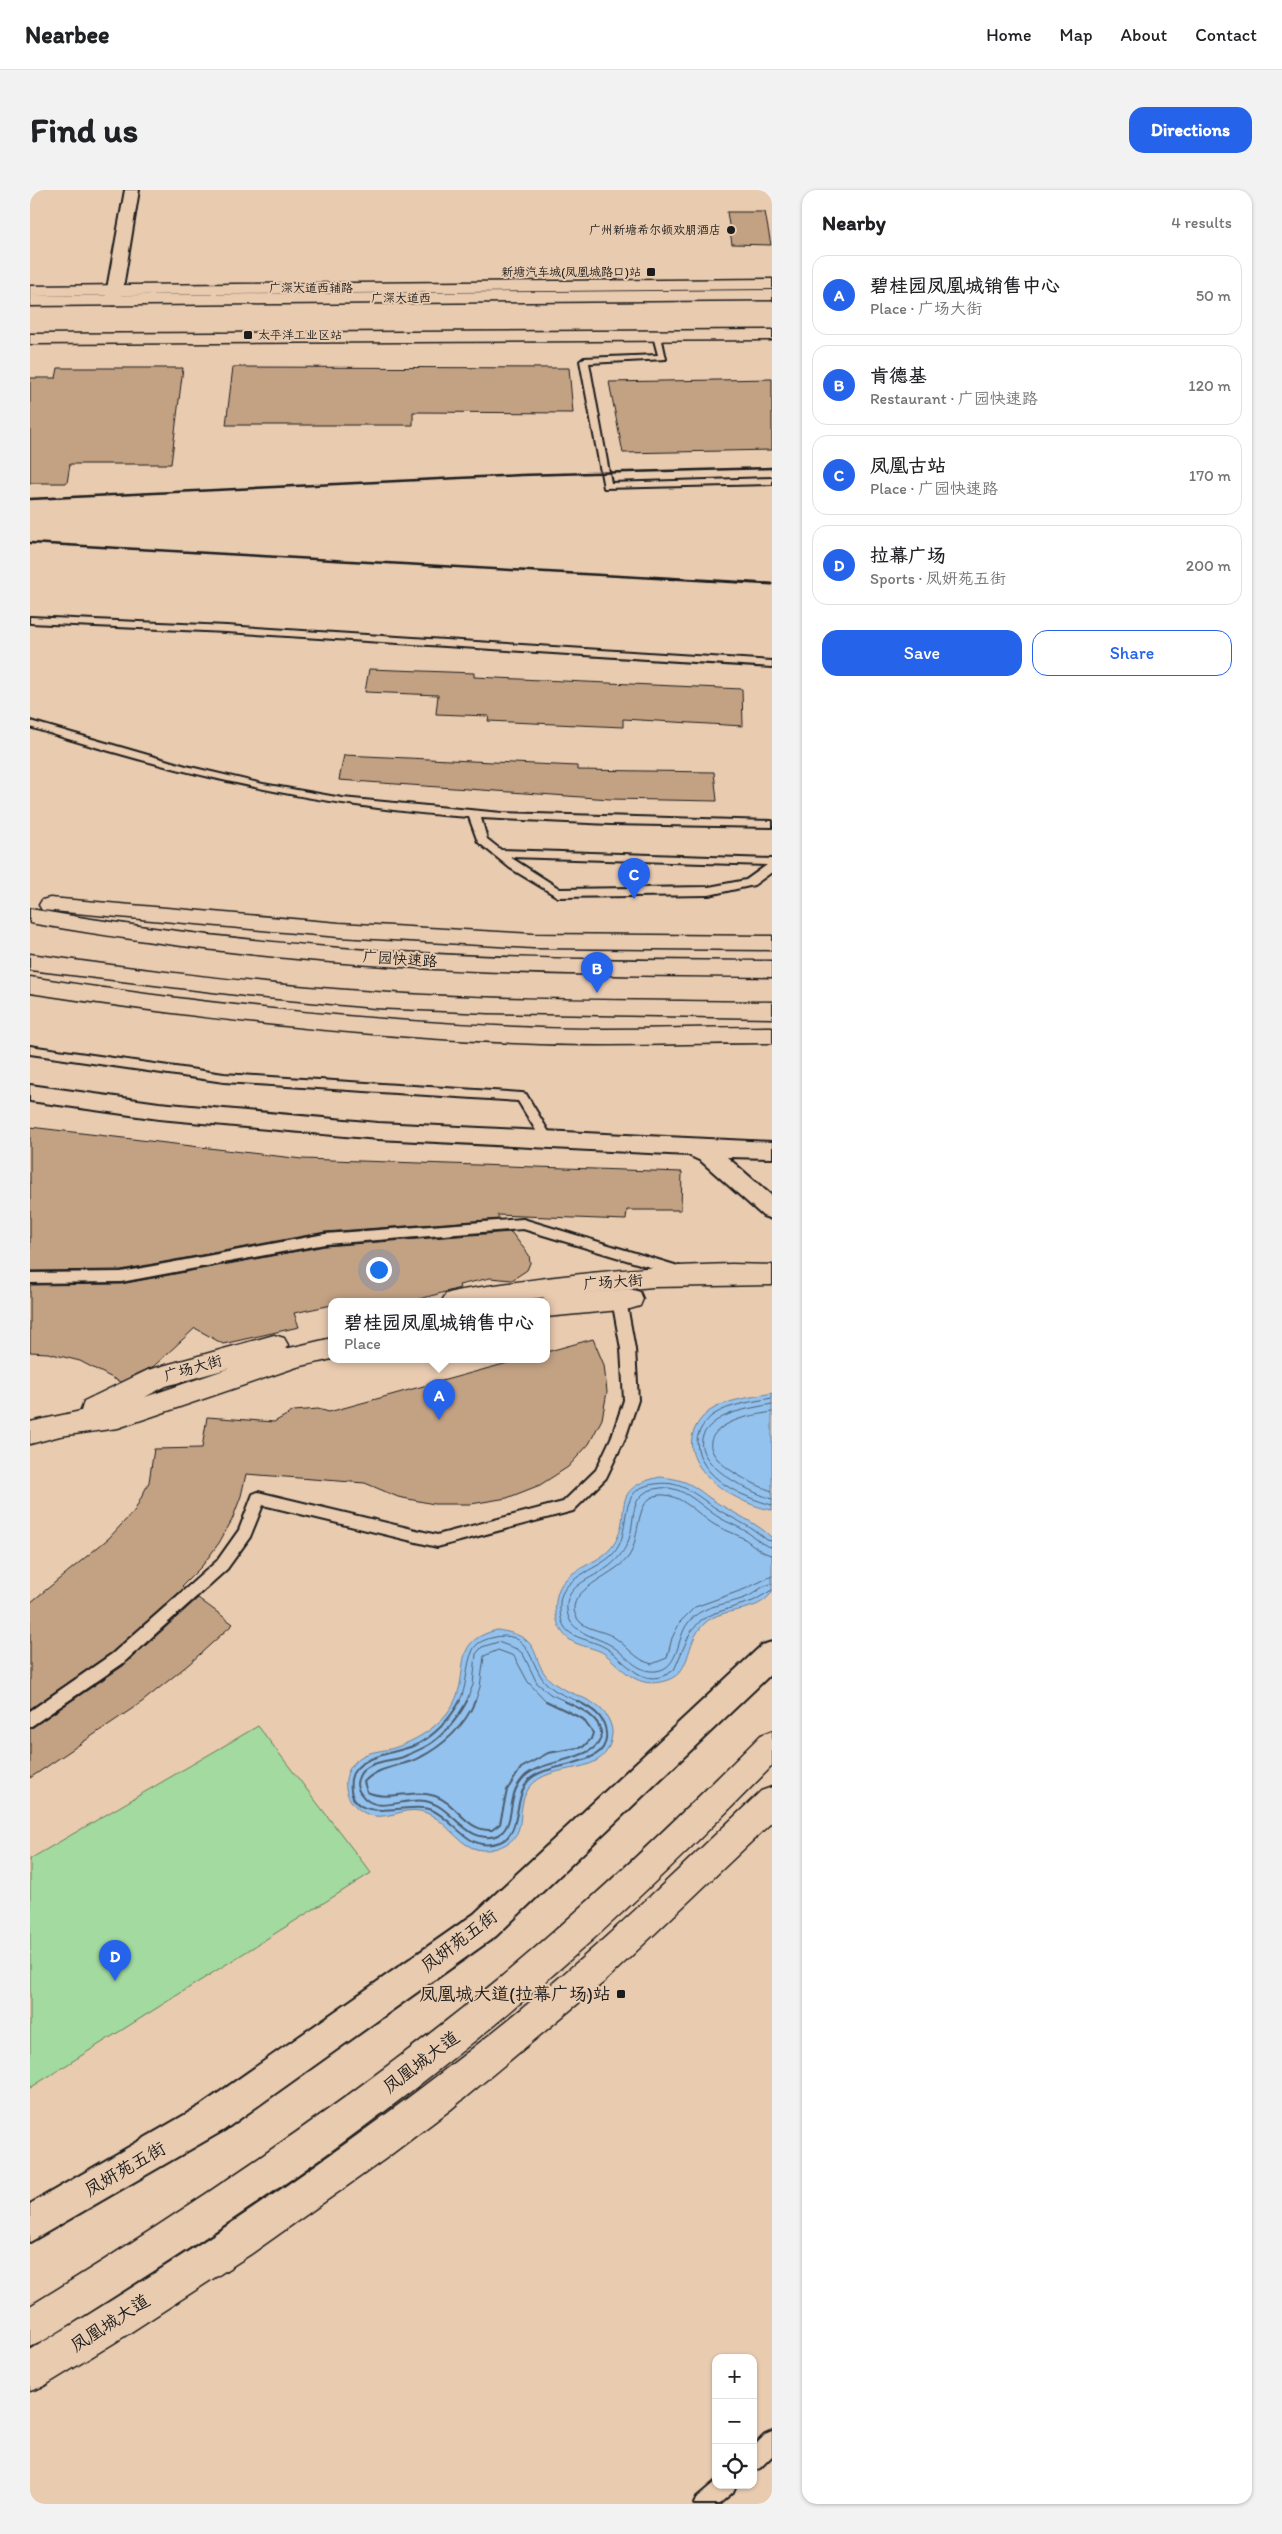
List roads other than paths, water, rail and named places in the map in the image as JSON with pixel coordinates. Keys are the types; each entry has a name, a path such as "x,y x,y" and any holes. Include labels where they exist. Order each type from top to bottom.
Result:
{"main road":[{"name":"广深大道西辅路","path":"30,291 114,295 772,284"},
{"name":"广深大道西","path":"30,301 114,295 772,296"},
{"path":"30,339 772,335"},
{"path":"30,904 78,906 339,930 514,940 772,942"},
{"name":"广园快速路","path":"30,916 94,927 249,947 401,960 567,967 772,969"},
{"path":"30,962 133,976 320,996 499,1006 772,1010"},
{"path":"30,985 108,998 276,1019 404,1028 543,1036 772,1035"},
{"name":"广场大街","path":"473,1298 530,1288 695,1276 772,1275"},
{"name":"广场大街","path":"550,1306 723,1291 772,1292"},
{"name":"广场大街","path":"60,1425 158,1378 328,1331"},
{"name":"广场大街","path":"30,1433 60,1425 118,1417 294,1357 328,1349"},
{"name":"凤凰城大道","path":"30,2328 98,2287 233,2200 348,2118 478,2019 576,1937 679,1840 772,1745"},
{"name":"凤凰城大道","path":"30,2372 280,2213 438,2098 586,1975 772,1801"}],"street":[{"path":"114,295 132,190"},
{"path":"30,1093 159,1110 378,1131 772,1150"},
{"path":"691,1147 710,1155 772,1210"},
{"name":"凤妍苑五街","path":"30,2224 212,2118 485,1925 772,1654"}],"lane":[{"path":"656,336 663,357 584,361 607,486 772,482"},
{"path":"30,620 226,629 772,664"},
{"path":"30,724 80,740 208,775 341,801 474,815 581,821 772,824"},
{"path":"474,815 482,840 558,894 709,892 750,883 772,867"},
{"path":"498,853 772,862"},
{"path":"30,1050 224,1078 522,1097 547,1139"},
{"path":"30,1278 121,1277 325,1238 523,1224 695,1276"},
{"path":"30,1720 117,1660 222,1566 245,1533 258,1498 437,1541 568,1507 601,1474 631,1400 628,1349 619,1300"},
{"path":"757,2457 772,2442"},
{"path":"704,2504 721,2489"}],"water":[{"path":"772,1393 772,1510 741,1500 724,1490 710,1479 699,1465 692,1451 693,1435 701,1419 707,1413 724,1404"},
{"path":"660,1477 689,1484 756,1525 772,1538 772,1592 758,1604 721,1614 705,1623 693,1640 684,1666 679,1673 671,1679 651,1683 636,1679 605,1654 570,1640 561,1630 556,1618 556,1598 562,1584 568,1577 601,1557 614,1544 620,1532 624,1503 627,1495 633,1488 643,1482"},
{"path":"497,1630 513,1633 524,1638 531,1645 546,1676 555,1684 591,1702 602,1711 608,1718 612,1730 608,1749 600,1758 590,1764 539,1779 529,1788 524,1796 520,1822 515,1837 497,1848 483,1850 471,1847 461,1841 443,1823 421,1811 406,1811 385,1816 375,1816 357,1808 347,1794 346,1786 346,1778 354,1763 369,1753 394,1748 409,1742 437,1724 456,1699 460,1686 463,1662 471,1643 481,1636"}],"railway":[{"path":"30,499 521,475 772,468"},
{"path":"30,543 674,579"},
{"path":"651,577 772,584"}],"place":[{"name":"广州新塘希尔顿欢朋酒店","path":"731,230"},
{"name":"新塘汽车城(凤凰城路口)站","path":"651,272"},
{"name":"太平洋工业区站","path":"248,335"},
{"name":"凤凰古站","path":"634,899"},
{"name":"肯德基","path":"597,993"},
{"name":"碧桂园凤凰城销售中心","path":"439,1420"},
{"name":"拉幕广场","path":"115,1981"},
{"name":"凤凰城大道(拉幕广场)站","path":"621,1994"}]}
